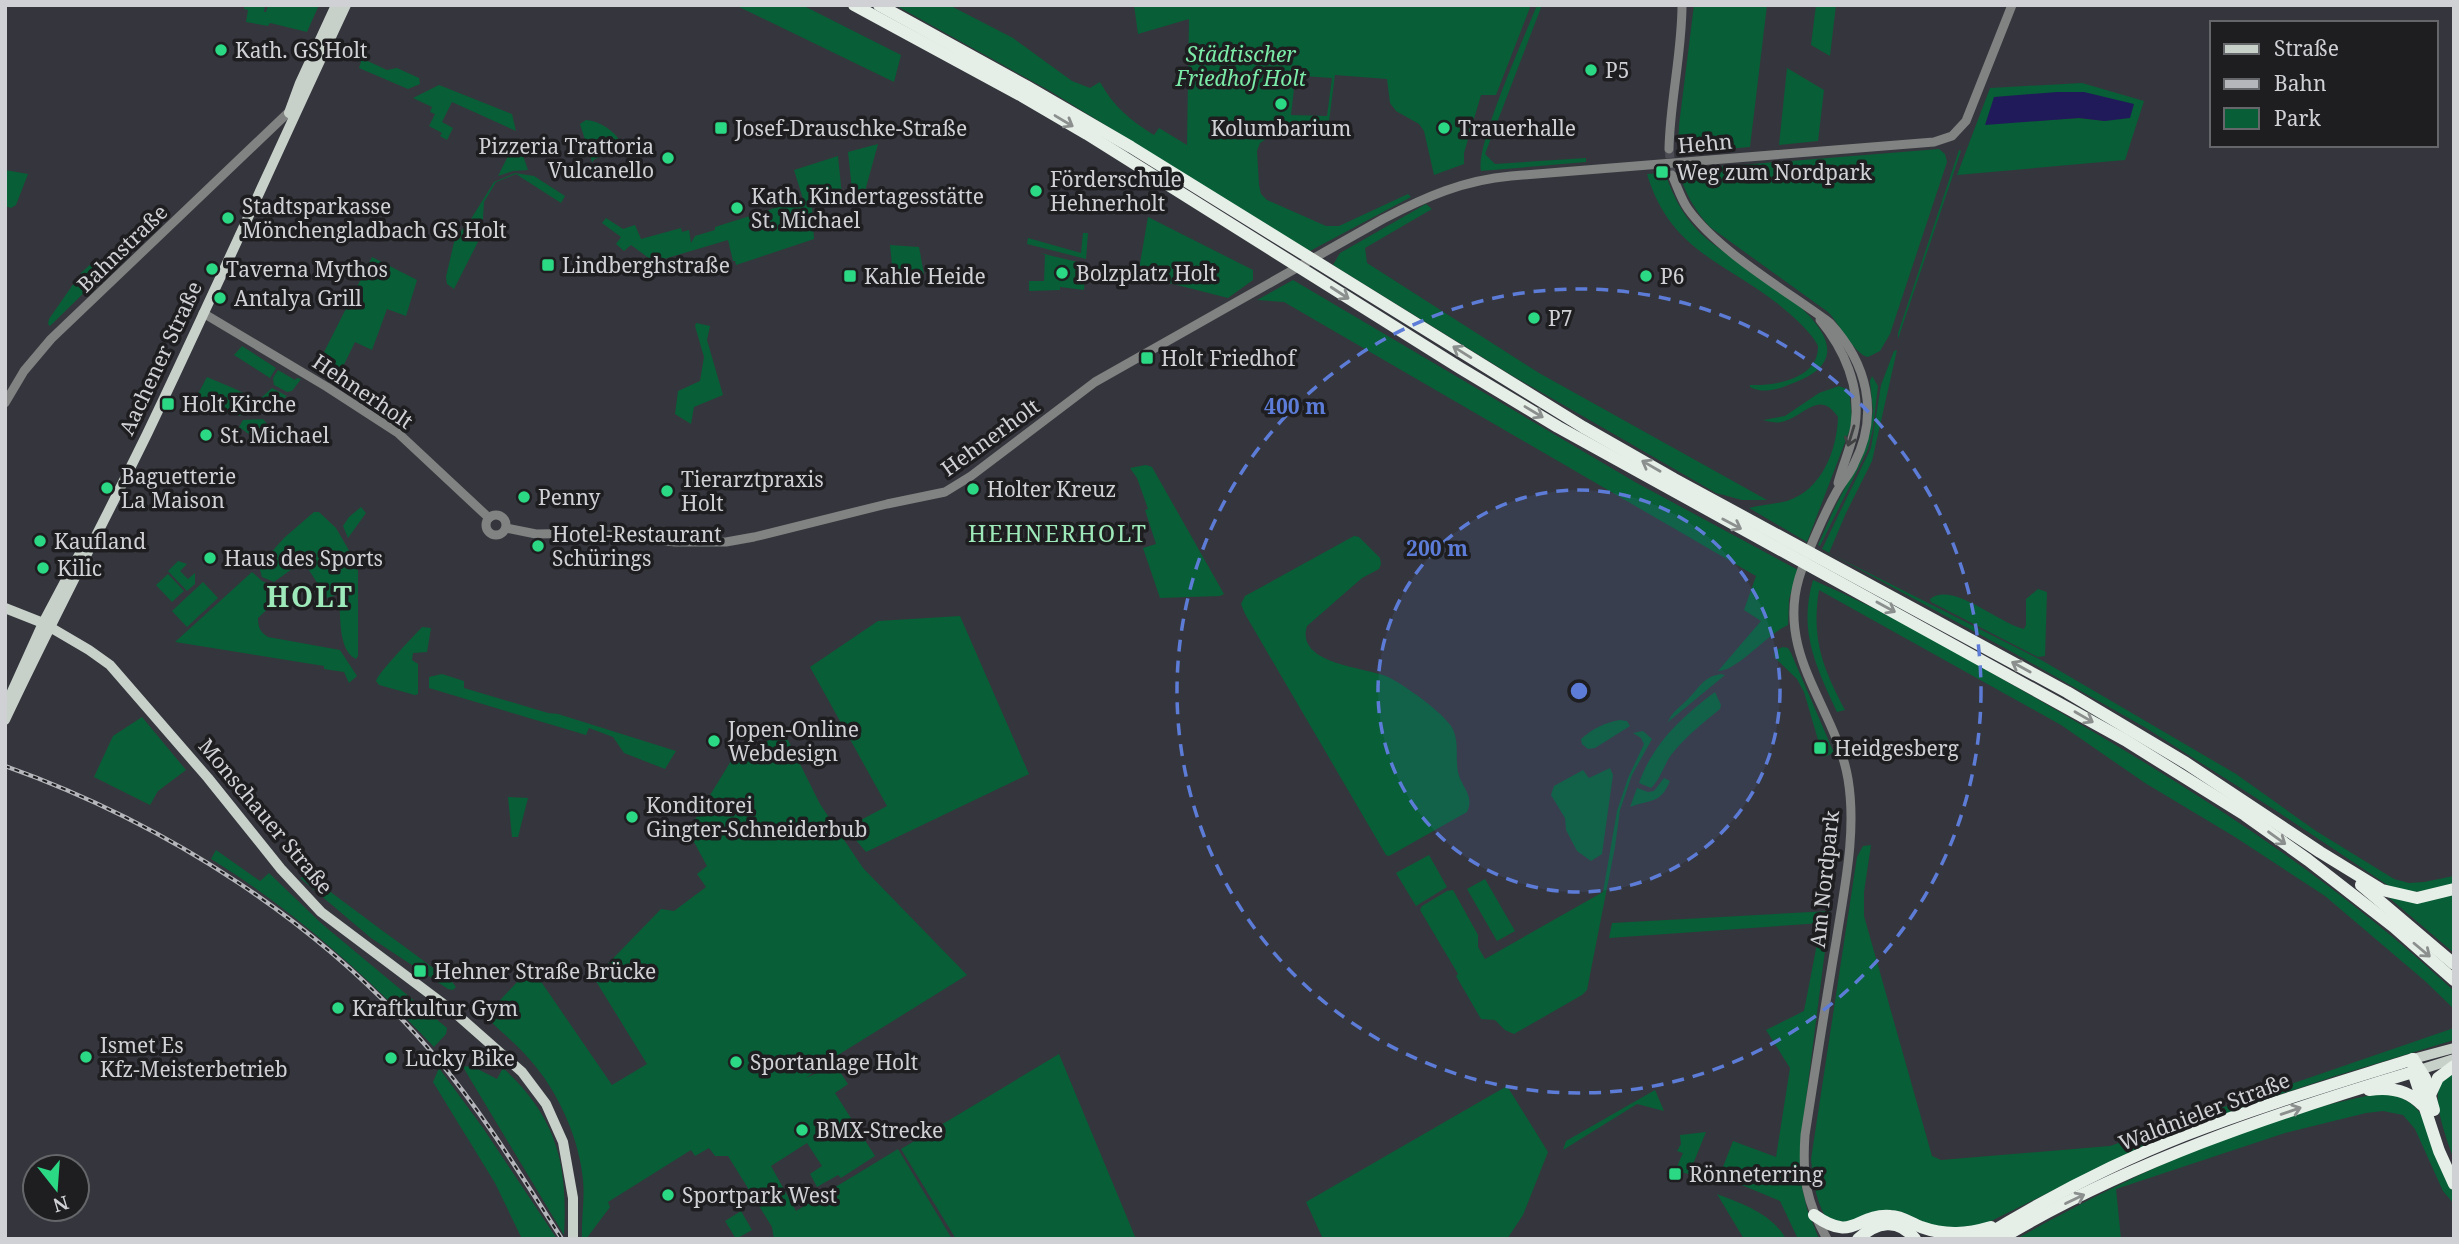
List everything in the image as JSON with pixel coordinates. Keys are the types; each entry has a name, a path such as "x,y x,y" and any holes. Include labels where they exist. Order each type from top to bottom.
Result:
{"highway":[{"path":"854,5 1022,96 1098,141 1558,427 2079,699 2186,763 2382,890 2394,895 2417,898 2454,889"},
{"path":"878,5 1131,146 1583,426 1795,551"},
{"path":"1827,568 2114,734 2245,815 2394,926 2454,981"},
{"path":"2320,852 2454,964"},
{"path":"2430,1095 2438,1078 2454,1066"},
{"path":"2416,1067 2430,1095 2454,1170"},
{"path":"2416,1067 2439,1151 2454,1184"},
{"name":"Waldnieler Straße","path":"1980,1239 2188,1146 2416,1067"},
{"name":"Waldnieler Straße","path":"2012,1226 2103,1171 2186,1135 2316,1089 2416,1067"},
{"path":"2337,1095 2378,1089 2392,1090 2412,1096 2426,1110"},
{"path":"1814,1215 1831,1226 1842,1229 1874,1217 1891,1216 1946,1234 2012,1226"},
{"path":"1849,1239 1867,1221"},
{"path":"1857,1239 1870,1228 1889,1223 1909,1231 1916,1239"},
{"path":"2002,1239 2012,1226"}],"main road":[{"name":"Aachener Straße","path":"240,232 244,217 270,162 299,83 336,5"},
{"name":"Aachener Straße","path":"5,707 148,432 346,5"},
{"name":"Monschauer Straße","path":"5,608 47,626 110,665 208,778 281,869 321,912 454,1012 522,1072 546,1104 563,1142 573,1198 573,1239"},
{"name":"Aachener Straße","path":"5,720 47,626"},
{"name":"Waldnieler Straße","path":"2416,1067 2454,1048"},
{"name":"Waldnieler Straße","path":"2416,1067 2454,1059"}],"street":[{"name":"Hehn","path":"1331,248 1426,196 1459,184 1488,178 1943,140 1955,134 1966,121 2012,5"},
{"path":"1669,149 1669,124 1682,24 1681,6"},
{"name":"Bahnstraße","path":"274,126 299,83"},
{"name":"Bahnstraße","path":"5,403 24,371 51,339 125,271 303,97"},
{"name":"Am Nordpark","path":"1672,175 1686,206 1700,225 1720,243 1811,309 1843,355 1853,379 1856,400 1855,426 1836,492 1799,579 1794,626 1803,667 1844,762 1852,816 1843,898 1805,1135 1803,1165 1804,1181 1814,1215 1827,1239"},
{"name":"Hehnerholt","path":"506,528 536,534 594,533 675,541 726,542 945,492 971,476 1095,382 1331,248"},
{"name":"Hehnerholt","path":"203,313 398,433 489,518"},
{"name":"Hehnerholt","path":"500,515 506,520 506,528 499,535 490,533 486,526 489,518 500,515"}],"green space":[{"path":"245,5 265,5 266,12 268,5 319,5 307,32 270,23 268,26 246,22 248,10 244,9"},
{"path":"735,5 802,5 901,55 894,82"},
{"name":"Städtischer Friedhof Holt","path":"895,5 949,5 1013,38 1072,81 1090,88 1100,82 1117,106 1138,124 1154,135 1159,128 1187,145 1189,19 1138,34 1134,5 1531,5 1496,95 1481,95 1464,153 1464,164 1434,175 1424,131 1419,124 1396,111 1390,103 1387,79 1335,75 1329,121 1291,122 1260,143 1257,151 1261,194 1267,200 1326,226 1339,226 1408,194 1411,197 1310,251 1050,91","holes":["1303,76 1332,78 1327,116 1291,115 1295,80 1303,80"]},
{"path":"1537,5 1542,5 1485,154 1495,164 1586,158 1586,162 1481,171 1481,158 1493,115"},
{"path":"1694,5 1767,5 1750,147 1678,153"},
{"path":"1816,5 1836,5 1830,56 1811,45"},
{"path":"346,51 387,70 397,68 419,78 420,84 408,89 359,68 361,62 343,56"},
{"path":"1787,68 1824,90 1818,141 1779,145"},
{"path":"2082,83 2144,101 2125,160 1957,175 1990,88","holes":["2134,104 2105,121 2079,118 1985,124"]},
{"path":"439,85 512,114 516,131 452,102 442,122 453,128 447,140 440,136 442,133 429,126 435,114 430,112 432,107 413,98"},
{"path":"586,120 611,130 621,142 621,148 592,162 580,124"},
{"path":"517,138 528,170 498,176"},
{"path":"878,144 862,202 853,199 848,152"},
{"path":"1939,149 1945,154 1947,162 1890,334 1880,351 1868,357 1858,351 1828,312 1710,227 1691,200 1678,170"},
{"path":"1959,150 1961,151 1898,339 1898,333"},
{"path":"838,156 842,196 811,190 814,239 736,265 728,240 654,262 631,245 624,251 616,244 621,237 602,223 606,218 623,229 635,225 641,239 681,228 682,232 689,230 691,243 695,236 715,230 715,227 803,199 794,170"},
{"path":"5,170 28,174 16,205 11,208 5,206"},
{"path":"515,173 534,176 565,196 561,203 516,174 496,182 484,202 482,234 454,289 447,284 446,277 455,238 471,219 494,182"},
{"path":"1665,173 1682,210 1700,233 1775,286 1800,306 1819,327 1827,347 1821,366 1796,382 1779,388 1768,391 1750,387 1783,382 1804,373 1816,357 1818,346 1790,314 1706,256 1672,224 1658,202 1647,174"},
{"path":"1426,204 1432,209 1365,248 1367,263 1539,373 1767,500 1742,500 1716,493 1513,376 1333,265 1340,253"},
{"path":"1148,217 1253,270 1253,280 1228,298 1138,275"},
{"path":"1083,233 1088,233 1086,259 1027,244 1028,238 1081,253"},
{"path":"890,245 919,247 924,274 893,275"},
{"name":"Bolzplatz Holt","path":"1040,253 1086,264 1084,290 1060,287 1060,290 1029,291 1029,281 1044,281 1045,255"},
{"path":"372,257 417,280 406,316 387,309 372,350 355,342 335,383 315,370"},
{"path":"93,262 105,272 106,277 94,283 50,326 49,319 81,273"},
{"path":"1293,280 1635,482 1798,570 1789,599 1788,625 1734,665 1718,671 1761,621 1744,610 1756,576 1284,302 1257,300"},
{"path":"696,323 710,326 707,340 723,395 694,407 691,424 675,414 678,391 700,381 704,357"},
{"path":"242,346 276,368 270,378 234,355"},
{"path":"1897,350 1872,461 1829,553 1822,549 1871,448 1881,385 1894,351"},
{"path":"278,370 295,380 301,379 292,391 287,392 274,385 273,378"},
{"path":"1872,376 1878,386 1868,449 1820,546 1818,545 1834,509 1867,444 1873,411 1870,381"},
{"path":"207,377 250,397 240,416 197,396"},
{"path":"1839,386 1849,390 1852,417 1850,429 1807,542 1749,508 1787,501 1810,488 1831,455 1838,417 1825,405 1819,405 1782,422 1763,420 1785,416 1819,393"},
{"path":"272,388 287,396 267,413 263,413 261,398"},
{"path":"263,419 267,424 257,440 239,427 243,420"},
{"path":"1146,465 1152,467 1224,594 1160,598 1143,548 1156,544 1145,510 1148,509 1137,478 1130,468"},
{"path":"361,507 366,513 348,538 343,526"},
{"path":"314,512 319,512 336,528 358,566 356,659 346,648 343,639 339,594 327,598 303,561 274,582 262,577 259,566 284,538"},
{"path":"1354,536 1359,537 1380,558 1379,569 1362,578 1307,626 1306,639 1311,649 1322,657 1395,680 1439,713 1454,731 1458,772 1469,801 1467,812 1389,856 1241,604 1245,596"},
{"path":"1834,556 2043,661 2236,774 2316,831 2394,879 2409,883 2454,876 2454,884 2436,890 2413,892 2389,886 2146,728"},
{"path":"178,561 187,564 180,571 188,579 195,573 195,584 187,591 168,571"},
{"path":"252,572 262,581 285,592 258,618 263,633 268,637 340,650 357,676 349,683 344,672 324,669 324,666 175,642"},
{"path":"168,574 184,591 172,602 156,585"},
{"path":"1813,580 1898,621 1982,667 2147,764 2254,833 2357,908 2406,948 2454,991 2454,1009 2325,896 2235,837 2145,783 2061,725 1819,590 1817,624 1821,653 1845,710 1837,712 1816,663 1808,632 1807,616"},
{"path":"203,582 218,598 187,627 172,611"},
{"path":"2038,589 2047,592 2045,656 2038,657 1931,602 1930,599 1951,595 2024,629 2026,599"},
{"path":"960,616 1029,774 866,852 846,828 887,806 810,667 878,621"},
{"path":"422,627 431,628 427,652 413,653 412,660 418,664 418,694 379,685 376,681 383,671"},
{"path":"1788,648 1791,653 1834,753 1823,757 1804,692 1797,679 1774,657 1775,650"},
{"path":"442,674 464,681 464,688 676,751 665,769 624,753 613,737 589,728 586,735 429,688 429,677"},
{"path":"1721,674 1725,675 1668,722 1673,713 1705,681"},
{"path":"1715,692 1720,709 1676,748 1651,788 1639,783 1652,755 1670,732"},
{"path":"142,717 186,770 158,791 150,805 94,777 113,736"},
{"path":"1627,721 1630,726 1595,748 1588,749 1582,744 1581,739 1590,732 1604,724"},
{"path":"1643,731 1652,739 1632,775 1620,810 1587,990 1514,1034 1505,1030 1495,1020 1481,1019 1420,910 1422,906 1453,890 1478,935 1478,947 1485,959 1603,892 1617,811 1628,778 1644,744 1641,738 1633,733"},
{"path":"784,732 820,804 863,868 967,975 830,1060 806,1078 835,1064 848,1084 835,1093 875,1156 841,1178 838,1175 817,1187 810,1174 822,1166 807,1143 771,1166 796,1211 898,1149 952,1239 774,1239 772,1227 728,1156 715,1156 709,1148 695,1156 691,1150 608,1202 610,1207 586,1239 582,1239 584,1195 581,1165 561,1105 536,1067 490,1021 490,1011 531,967 612,1085 647,1064 594,978 661,909 674,911 706,887 697,874 707,866 688,831 731,761"},
{"path":"1610,768 1613,775 1602,854 1591,861 1577,851 1566,830 1565,818 1551,795 1554,786 1583,770 1589,778"},
{"path":"1664,778 1670,781 1658,798 1630,807 1637,788 1654,791"},
{"path":"508,797 528,798 518,837 512,837"},
{"path":"1871,845 1864,892 1864,916 1932,1156 1941,1160 2110,1146 2454,1028 2454,1040 2249,1105 2078,1178 1985,1224 1966,1230 1939,1229 1902,1212 1889,1210 1882,1210 1846,1224 1825,1216 1817,1195 1811,1159 1857,857 1863,846"},
{"path":"216,850 260,881 269,873 322,924 447,1028 446,1034 434,1047 383,995 328,945 271,900 211,859"},
{"path":"1429,855 1447,887 1416,906 1396,873"},
{"path":"310,876 456,987 453,990 448,989 371,938 300,878"},
{"path":"1485,879 1515,931 1497,941 1467,889"},
{"path":"2454,893 2454,953 2387,896"},
{"path":"1830,911 1799,1174 1807,1209 1819,1239 1798,1239 1780,1201 1737,1183 1718,1180 1733,1141 1776,1157 1790,1068 1766,1030 1804,1011 1821,923 1609,938 1612,923"},
{"path":"454,1052 466,1067 470,1065 497,1079 503,1068 536,1105 547,1124 561,1164 564,1235"},
{"path":"1059,1054 1136,1239 956,1239 901,1149"},
{"path":"439,1068 483,1128 557,1239 522,1239 495,1183 433,1082"},
{"path":"2454,1070 2454,1159 2441,1120 2438,1089 2441,1082"},
{"path":"1507,1086 1548,1152 1523,1215 1507,1239 1323,1239 1306,1202"},
{"path":"1655,1090 1664,1111 1637,1104 1563,1150 1566,1141"},
{"path":"2381,1093 2400,1097 2414,1106 2423,1117 2445,1177 2454,1192 2454,1204 2443,1191 2415,1129 2403,1115 2383,1111 2285,1133 2116,1189 2121,1239 2016,1239 2103,1193 2193,1151 2286,1117"},
{"path":"1706,1132 1689,1174 1675,1171 1683,1153 1677,1151 1681,1144 1680,1135"},
{"path":"1717,1194 1765,1216 1786,1239 1744,1239"},
{"path":"741,1211 752,1230 736,1239 725,1221"}],"shaded area":[{"path":"2084,92 2134,104 2130,118 2105,121 2079,118 1985,125 1994,97"}],"tunnel":[{"path":"1669,149 1672,175"}],"railway":[{"path":"5,766 125,817 183,848 239,883 343,963 391,1008 453,1078 502,1146 562,1239"}],"place":[{"name":"Kath. GS Holt","path":"221,50"},
{"name":"P5","path":"1591,70"},
{"name":"Kolumbarium","path":"1281,104"},
{"name":"Josef-Drauschke-Straße","path":"721,128"},
{"name":"Trauerhalle","path":"1444,128"},
{"name":"Pizzeria Trattoria Vulcanello","path":"668,158"},
{"name":"Weg zum Nordpark","path":"1662,172"},
{"name":"Förderschule Hehnerholt","path":"1036,191"},
{"name":"Kath. Kindertagesstätte St. Michael","path":"737,208"},
{"name":"Stadtsparkasse Mönchengladbach GS Holt","path":"228,218"},
{"name":"Lindberghstraße","path":"548,265"},
{"name":"Taverna Mythos","path":"212,269"},
{"name":"Bolzplatz Holt","path":"1062,273"},
{"name":"Kahle Heide","path":"850,276"},
{"name":"P6","path":"1646,276"},
{"name":"Antalya Grill","path":"220,298"},
{"name":"P7","path":"1534,318"},
{"name":"Holt Friedhof","path":"1147,358"},
{"name":"Holt Kirche","path":"168,404"},
{"name":"St. Michael","path":"206,435"},
{"name":"Baguetterie La Maison","path":"107,488"},
{"name":"Holter Kreuz","path":"973,489"},
{"name":"Tierarztpraxis Holt","path":"667,491"},
{"name":"Penny","path":"524,497"},
{"name":"Kaufland","path":"40,541"},
{"name":"Hotel-Restaurant Schürings","path":"538,546"},
{"name":"Haus des Sports","path":"210,558"},
{"name":"Kilic","path":"43,568"},
{"name":"Jopen-Online Webdesign","path":"714,741"},
{"name":"Heidgesberg","path":"1820,748"},
{"name":"Konditorei Gingter-Schneiderbub","path":"632,817"},
{"name":"Hehner Straße Brücke","path":"420,971"},
{"name":"Kraftkultur Gym","path":"338,1008"},
{"name":"Ismet Es Kfz-Meisterbetrieb","path":"86,1057"},
{"name":"Lucky Bike","path":"391,1058"},
{"name":"Sportanlage Holt","path":"736,1062"},
{"name":"BMX-Strecke","path":"802,1130"},
{"name":"Rönneterring","path":"1675,1174"},
{"name":"Sportpark West","path":"668,1195"}],"district":[{"name":"HEHNERHOLT","path":"1058,533"},
{"name":"HOLT","path":"310,596"}]}
